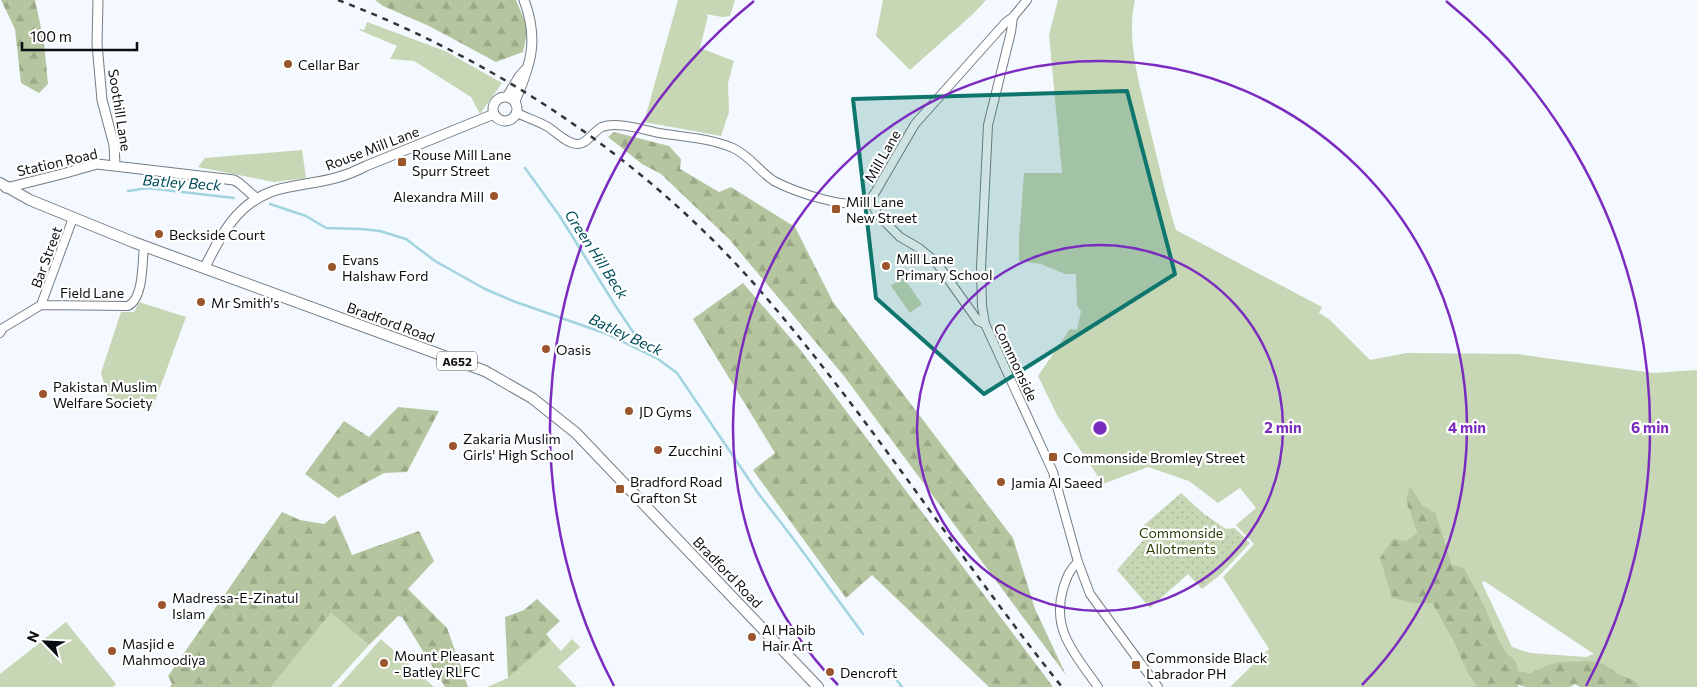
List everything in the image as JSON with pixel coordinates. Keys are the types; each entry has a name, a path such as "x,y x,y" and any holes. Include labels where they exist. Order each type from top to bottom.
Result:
{"main road":[{"name":"Soothill Lane","path":"98,0 96,44 105,114 114,145 114,165"},
{"path":"511,99 519,77 528,66 532,51 533,31 524,0"},
{"path":"500,98 511,99 518,109 517,112 513,118 506,121 499,119 494,114 495,103 500,98"},
{"name":"Rouse Mill Lane","path":"204,268 228,225 243,208 256,198 279,189 327,181 349,175 366,166 494,114"},
{"name":"Station Road","path":"2,187 97,164 114,165"},
{"path":"114,165 234,180 256,198"},
{"name":"Bradford Road","path":"2,187 144,246 478,368 532,398 576,433 818,687"}],"street":[{"name":"Mill Lane","path":"517,112 576,144 584,142 602,127 615,126 718,142 736,149 774,180 806,194 842,203 860,203 870,200 915,124 1027,0"},
{"name":"Commonside","path":"1013,17 988,125 981,268 984,324 1054,472 1078,562 1090,594 1158,687"},
{"path":"870,200 878,215 900,237 919,248 936,262 978,322 984,324"},
{"name":"Bar Street","path":"41,305 73,218"},
{"name":"Field Lane","path":"0,333 3,328 41,305 128,306 133,303 140,287 144,246"},
{"path":"1078,562 1070,569 1058,609 1062,628 1070,648 1098,687"}],"highlighted area":[{"path":"1127,91 1175,274 984,394 876,298 853,99"}],"green space":[{"path":"1,0 35,0 44,42 48,84 39,93 21,83 15,29"},
{"path":"375,0 516,0 528,29 523,52 496,62 429,26 383,6"},
{"path":"678,0 735,0 730,16 722,17 706,14 708,16 700,48 734,61 728,83 729,112 721,136 644,122"},
{"path":"883,0 986,0 910,70 876,36"},
{"path":"1058,0 1135,0 1132,32 1136,66 1176,230 1322,307 1319,313 1330,320 1370,360 1407,353 1517,354 1653,373 1697,370 1697,687 1640,687 1634,681 1604,664 1545,666 1530,673 1518,671 1516,661 1506,652 1500,642 1487,612 1452,565 1436,513 1421,504 1406,501 1417,533 1405,541 1414,603 1432,603 1454,643 1469,676 1477,687 1230,687 1269,649 1223,577 1254,544 1236,525 1256,508 1240,488 1218,503 1189,481 1148,467 1103,484 1057,415 1038,376 1070,329 1077,330 1081,311 1077,306 1076,274 1065,274 1041,264 1019,261 1024,173 1062,173 1049,35","holes":["1484,581 1594,654 1586,657 1530,653 1512,647 1482,583"]},
{"path":"367,22 445,51 502,83 480,114 471,97 414,61 390,59 397,46 359,30 364,30"},
{"path":"614,132 669,146 681,159 680,169 719,192 731,187 795,227 833,302 1013,538 1035,609 1066,675 844,376 729,239 661,174 642,164 608,137"},
{"path":"302,150 306,178 274,182 198,167 205,158"},
{"path":"903,277 922,304 910,313 891,286"},
{"path":"743,283 799,348 1053,687 989,687 872,575 846,598 753,470 775,453 693,319"},
{"path":"139,302 186,317 151,412 109,402 101,373 121,312 134,312"},
{"path":"398,407 439,411 407,472 384,473 338,498 305,474 344,421 369,437"},
{"path":"1410,486 1421,504 1436,513 1452,565 1464,568 1500,642 1506,652 1516,661 1518,671 1530,673 1560,662 1587,661 1604,664 1617,673 1635,681 1640,687 1580,687 1575,684 1570,687 1526,687 1518,685 1518,687 1477,687 1469,676 1454,643 1432,603 1414,603 1392,598 1380,558 1393,539 1405,541 1417,533 1406,501"},
{"name":"Commonside Allotments","path":"1181,493 1204,514 1226,529 1235,528 1250,543 1220,575 1202,589 1188,574 1150,608 1117,570 1147,536 1142,527"},
{"path":"282,512 300,520 324,524 335,515 352,555 419,531 434,561 408,589 447,628 468,687 445,687 402,617 398,616 369,645 331,613 271,687 170,687 172,684 168,676"},
{"path":"537,599 560,621 546,634 551,640 508,678 505,617 524,610"},
{"path":"331,613 369,645 331,687 271,687"},
{"path":"66,622 116,684 113,687 0,687 0,674"},
{"name":"Mount Pleasant - Batley RLFC","path":"381,639 434,687 338,687"},
{"path":"572,639 580,647 558,667 577,687 487,687 508,678 551,640 561,651"}],"waterway":[{"name":"Green Hill Beck","path":"525,168 559,215 647,353"},
{"name":"Batley Beck","path":"128,191 148,188 234,198"},
{"name":"Batley Beck","path":"270,204 306,216 326,228 380,231 406,239 435,261 485,289 513,301 607,334 658,359 677,373 758,493 863,634"},
{"name":"Batley Beck","path":"889,670 902,687"}],"railway":[{"path":"338,0 399,25 517,87 573,124 626,163 677,206 725,252 808,348 845,395 988,591 1062,687"}],"place":[{"name":"Cellar Bar","path":"288,64"},
{"name":"Rouse Mill Lane Spurr Street","path":"402,162"},
{"name":"Alexandra Mill","path":"494,196"},
{"name":"Mill Lane New Street","path":"836,209"},
{"name":"Beckside Court","path":"159,234"},
{"name":"Mill Lane Primary School","path":"886,266"},
{"name":"Evans Halshaw Ford","path":"332,267"},
{"name":"Mr Smith's","path":"201,302"},
{"name":"Oasis","path":"546,349"},
{"name":"Pakistan Muslim Welfare Society","path":"43,394"},
{"name":"JD Gyms","path":"629,411"},
{"name":"Zakaria Muslim Girls' High School","path":"453,446"},
{"name":"Zucchini","path":"658,450"},
{"name":"Commonside Bromley Street","path":"1053,457"},
{"name":"Jamia Al Saeed","path":"1001,482"},
{"name":"Bradford Road Grafton St","path":"620,489"},
{"name":"Madressa-E-Zinatul Islam","path":"162,605"},
{"name":"Al Habib Hair Art","path":"752,637"},
{"name":"Masjid e Mahmoodiya","path":"112,651"},
{"name":"Mount Pleasant - Batley RLFC","path":"384,663"},
{"name":"Commonside Black Labrador PH","path":"1136,665"},
{"name":"Dencroft","path":"830,672"}]}
